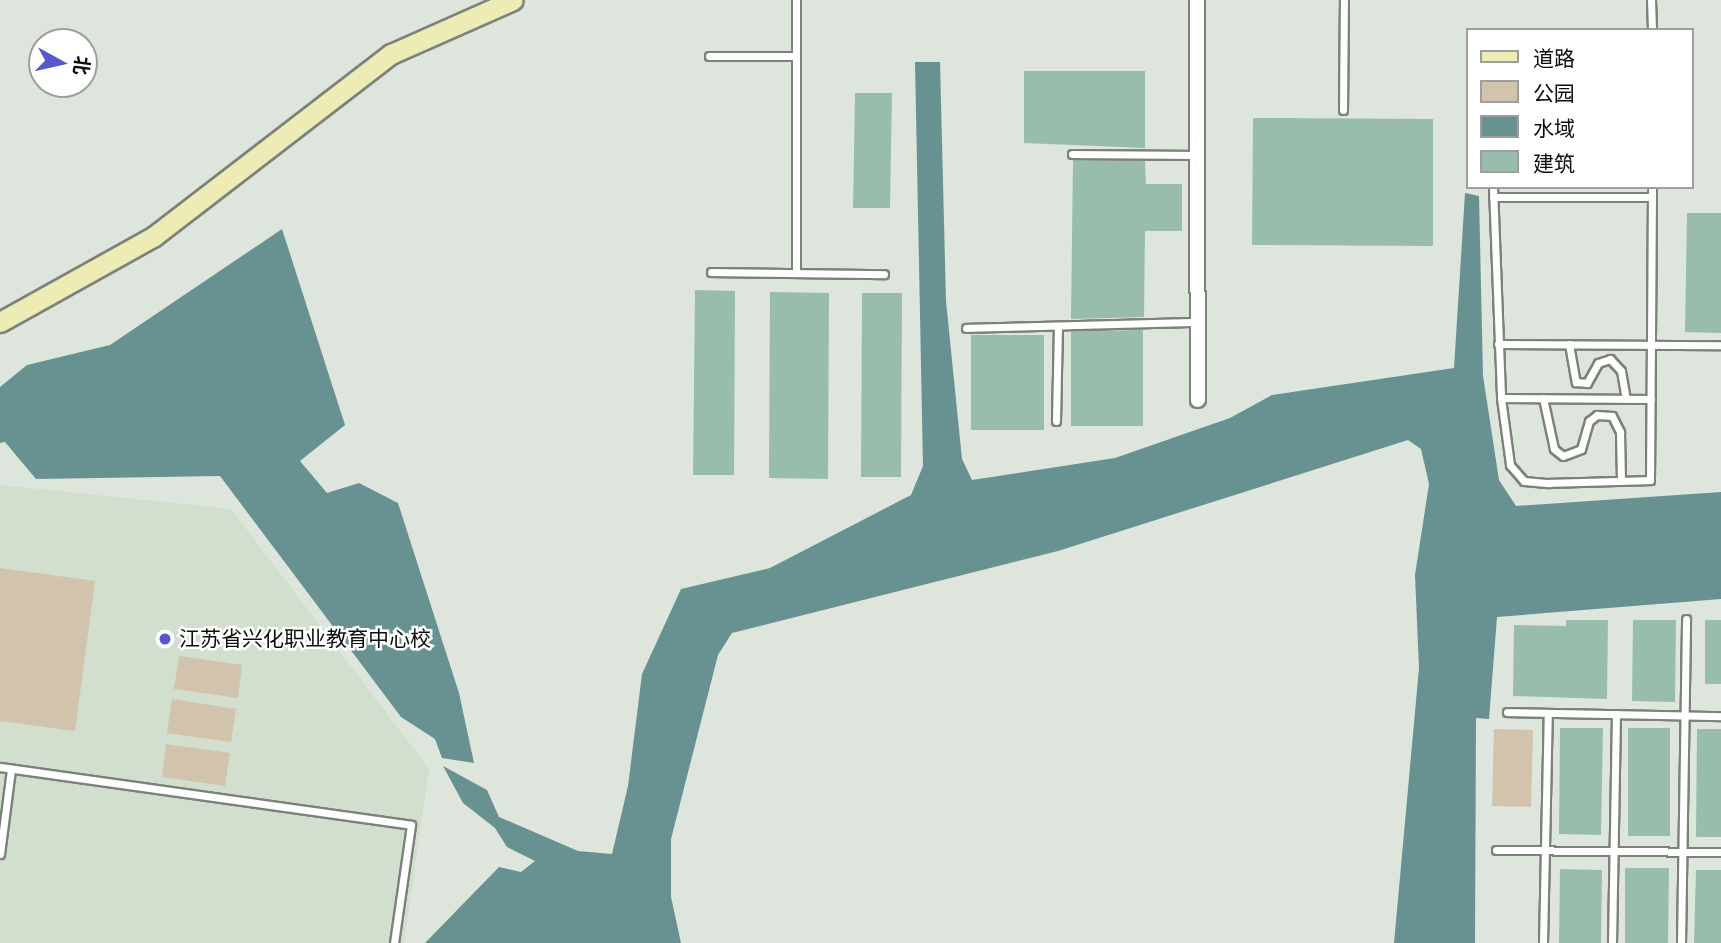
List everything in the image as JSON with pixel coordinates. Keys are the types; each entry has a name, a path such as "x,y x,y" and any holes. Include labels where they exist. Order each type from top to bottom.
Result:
{"street":[{"path":"0,322 153,237 391,54 513,0"},
{"path":"1197,0 1198,400"}],"lane":[{"path":"796,0 796,273"},
{"path":"1343,110 1345,0"},
{"path":"1651,0 1652,28"},
{"path":"709,56 796,56"},
{"path":"1072,154 1198,155"},
{"path":"1493,189 1497,344 1510,466 1517,477 1549,483 1650,480 1652,189"},
{"path":"1493,197 1652,197"},
{"path":"711,272 884,274"},
{"path":"966,328 1198,322"},
{"path":"1056,421 1058,326"},
{"path":"1497,344 1721,345"},
{"path":"1569,344 1576,382 1587,383 1598,363 1611,359 1621,371 1626,399"},
{"path":"1501,398 1651,399"},
{"path":"1543,398 1554,449 1563,456 1581,449 1589,421 1612,415 1620,432 1621,481"},
{"path":"1681,943 1686,620"},
{"path":"1507,712 1721,716"},
{"path":"1544,943 1548,713"},
{"path":"1612,943 1616,714"},
{"path":"0,767 411,825 394,943"},
{"path":"0,854 11,769"},
{"path":"1496,850 1721,852"}],"shaded area":[{"name":"江苏省兴化职业教育中心校","path":"0,485 231,509 429,769 404,943 0,943"}],"green space":[{"path":"0,568 95,581 75,731 0,721"},
{"path":"179,656 242,665 238,698 174,689"},
{"path":"172,699 236,709 231,742 167,733"},
{"path":"1494,729 1533,730 1531,807 1492,806"},
{"path":"166,744 230,753 225,786 162,777"}],"water":[{"path":"915,62 940,62 946,301 962,459 972,480 1115,458 1230,418 1272,395 1454,368 1465,193 1479,196 1483,376 1499,480 1516,506 1721,492 1721,599 1497,617 1489,719 1476,718 1475,943 1394,943 1419,668 1415,575 1429,484 1421,449 1408,440 1058,551 732,633 718,655 671,839 671,897 681,943 425,943 499,867 521,872 535,861 507,847 495,828 463,803 443,766 487,790 499,817 578,851 612,854 628,786 642,674 681,589 770,568 911,495 923,466"},
{"path":"282,229 345,425 300,461 327,493 359,483 398,503 459,693 474,763 442,758 435,739 401,717 220,476 36,479 5,442 0,443 0,387 27,365 110,345"}],"building":[{"path":"1024,71 1145,71 1145,148 1024,143"},
{"path":"855,93 892,93 890,208 853,208"},
{"path":"1253,118 1433,119 1433,246 1252,245"},
{"path":"1073,160 1145,161 1146,184 1182,184 1182,231 1145,231 1144,317 1071,319"},
{"path":"1687,213 1721,213 1721,333 1685,332"},
{"path":"695,290 735,291 734,475 693,475"},
{"path":"770,292 829,293 828,479 769,478"},
{"path":"862,293 902,293 901,477 861,477"},
{"path":"1143,330 1143,426 1071,426 1071,331"},
{"path":"971,335 1044,335 1044,430 971,430"},
{"path":"1566,620 1608,620 1607,699 1513,696 1514,625 1566,626"},
{"path":"1633,620 1676,620 1675,702 1632,701"},
{"path":"1705,620 1721,620 1721,684 1705,684"},
{"path":"1560,728 1603,728 1601,835 1559,834"},
{"path":"1628,728 1670,728 1670,836 1628,836"},
{"path":"1697,729 1721,729 1721,837 1696,837"},
{"path":"1625,868 1669,868 1668,943 1625,943"},
{"path":"1560,869 1602,870 1601,943 1559,943"},
{"path":"1696,870 1721,870 1721,943 1694,943"}],"place":[{"name":"江苏省兴化职业教育中心校","path":"165,639"}]}
